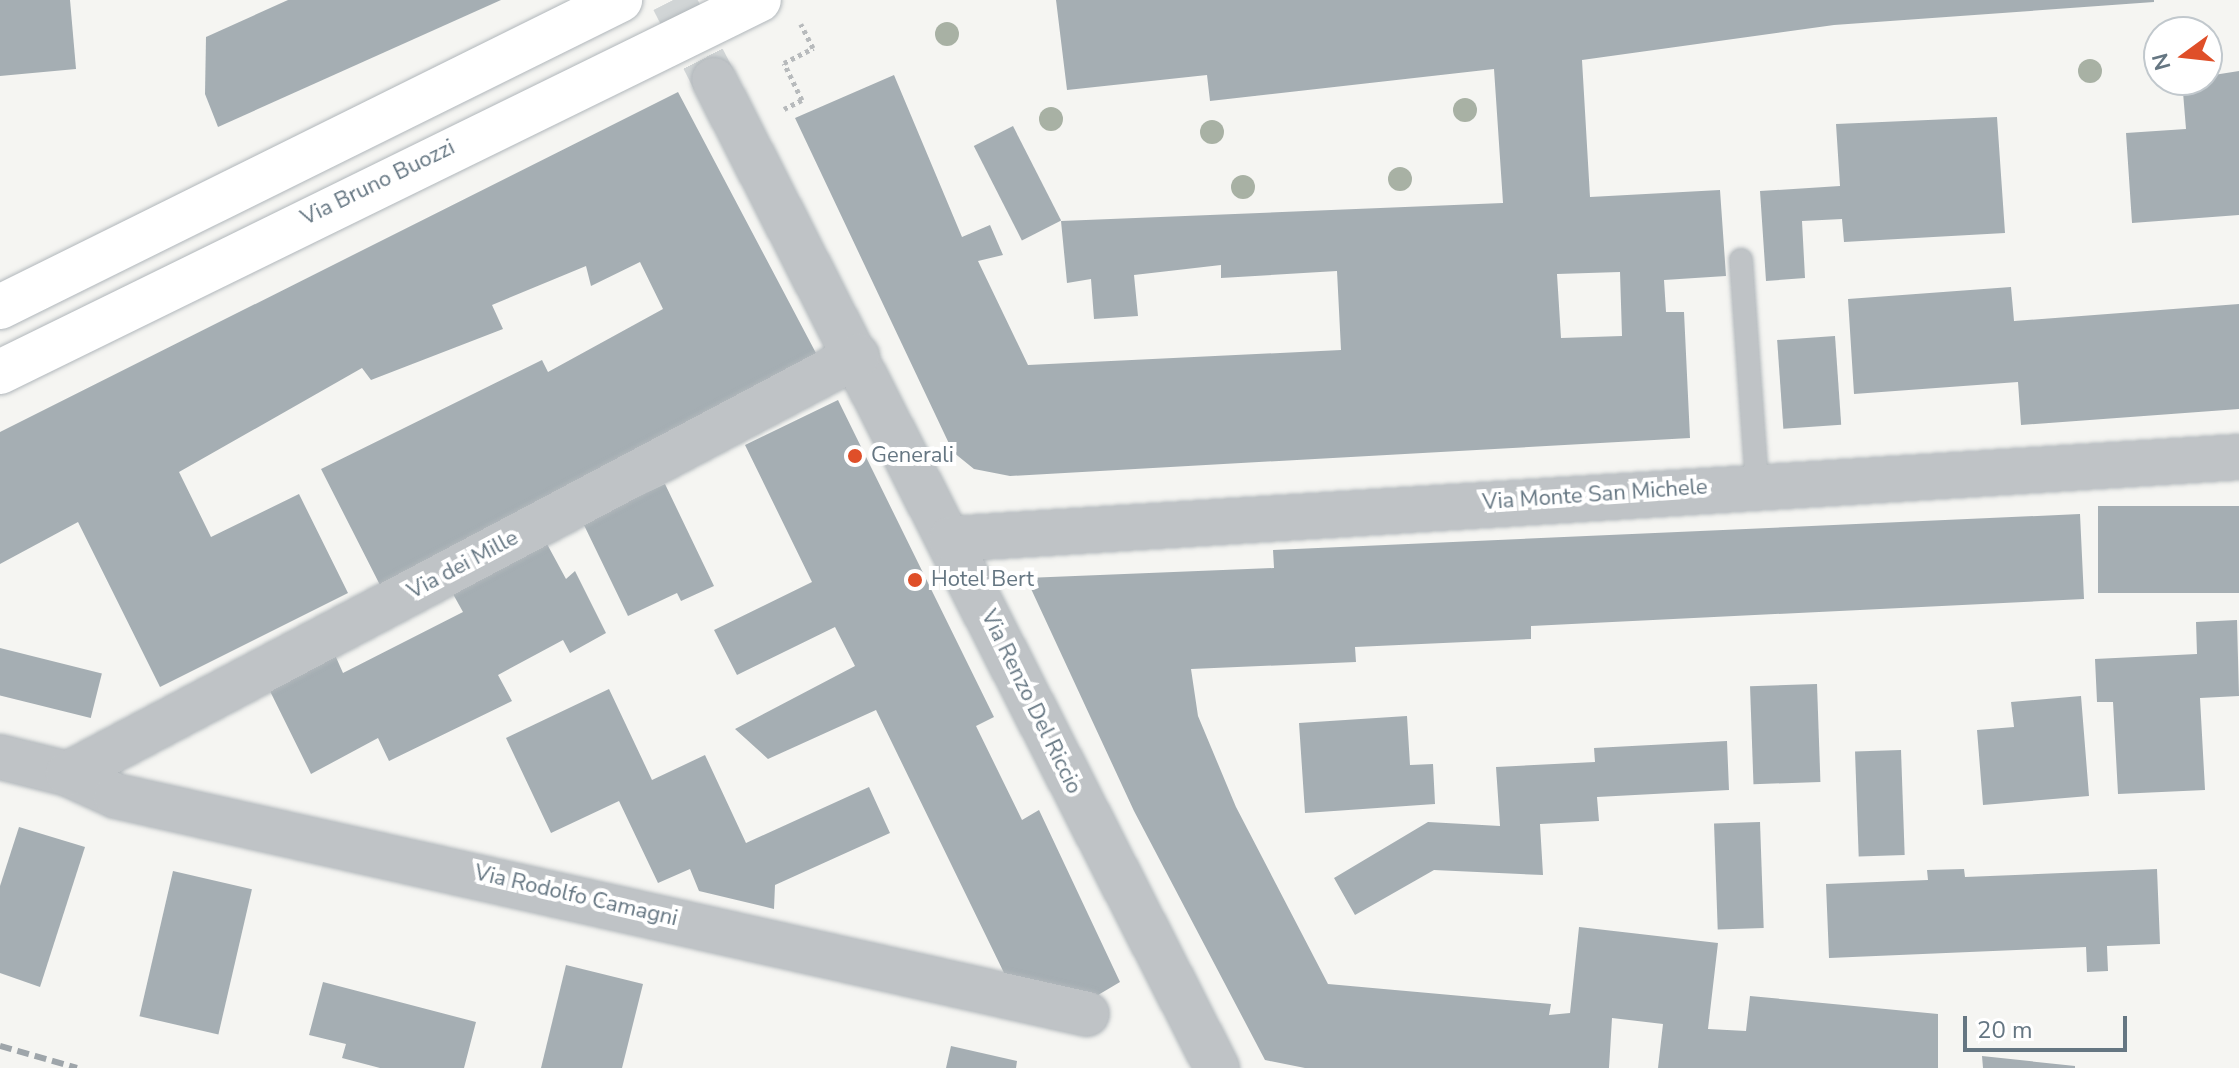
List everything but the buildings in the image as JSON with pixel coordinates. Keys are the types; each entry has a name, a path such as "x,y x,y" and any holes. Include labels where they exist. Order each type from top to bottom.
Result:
{"main road":[{"path":"0,307 620,0"},
{"name":"Via Bruno Buozzi","path":"0,372 759,0"}],"street":[{"name":"Via Renzo Del Riccio","path":"714,80 951,539 1217,1068"},
{"name":"Via dei Mille","path":"68,774 857,356"},
{"name":"Via Monte San Michele","path":"951,539 1757,484 2239,457"},
{"name":"Via Rodolfo Camagni","path":"0,757 68,774 116,796 1087,1014"}],"lane":[{"path":"1741,260 1757,484"}],"path":[{"path":"800,21 813,48 784,63 802,100"}],"tunnel":[{"path":"673,0 714,80"}],"railway":[{"path":"0,1046 77,1068"}],"place":[{"name":"Generali","path":"855,456"},
{"name":"Hotel Bert","path":"915,580"}]}
